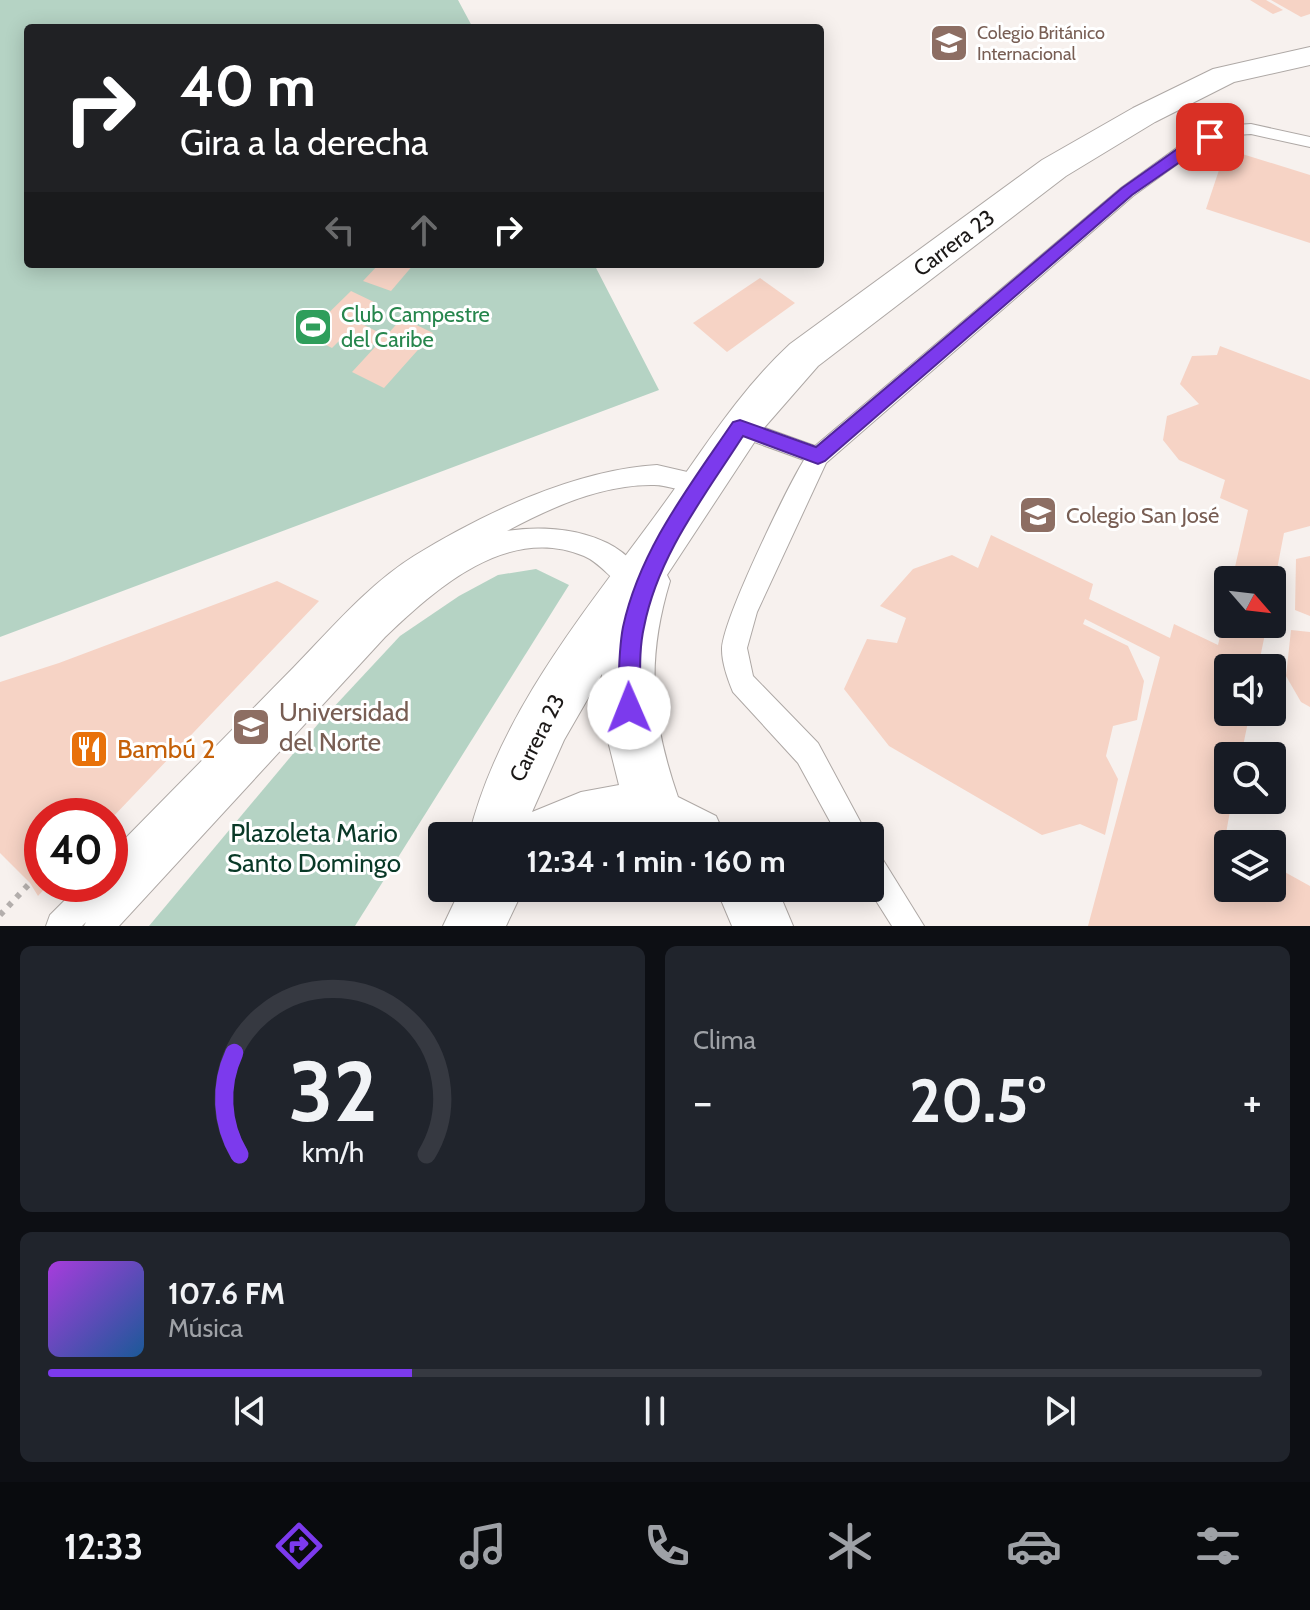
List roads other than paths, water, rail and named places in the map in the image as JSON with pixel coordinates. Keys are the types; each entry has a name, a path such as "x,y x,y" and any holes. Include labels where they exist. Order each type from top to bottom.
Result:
{"street":[{"name":"Carrera 23","path":"502,822 510,792 551,707 633,581 776,380 804,355 1054,168 1144,115 1224,75 1310,56"},
{"name":"Carrera 23","path":"672,529 643,590 628,667 632,738 674,822"},
{"path":"573,822 618,811 661,822"},
{"path":"752,902 763,926"}],"lane":[{"path":"846,822 808,753 742,683 734,648 745,611 818,456 1127,192 1195,143 1235,130 1251,129 1310,142"},
{"path":"740,428 818,456"},
{"path":"128,856 362,615 421,565 508,519 590,484 620,477 657,475 701,484"},
{"path":"99,926 376,628 414,592 439,574 496,547 531,537 550,538 593,549 633,581"},
{"path":"884,887 909,926"},
{"path":"61,926 84,902"}],"place":[{"name":"Colegio Británico Internacional","path":"949,43"},
{"name":"Club Campestre del Caribe","path":"313,327"},
{"name":"Colegio San José","path":"1038,515"},
{"name":"Universidad del Norte","path":"251,727"},
{"name":"Bambú 2","path":"89,749"}],"park label":[{"name":"Plazoleta Mario Santo Domingo","path":"314,848"}]}
